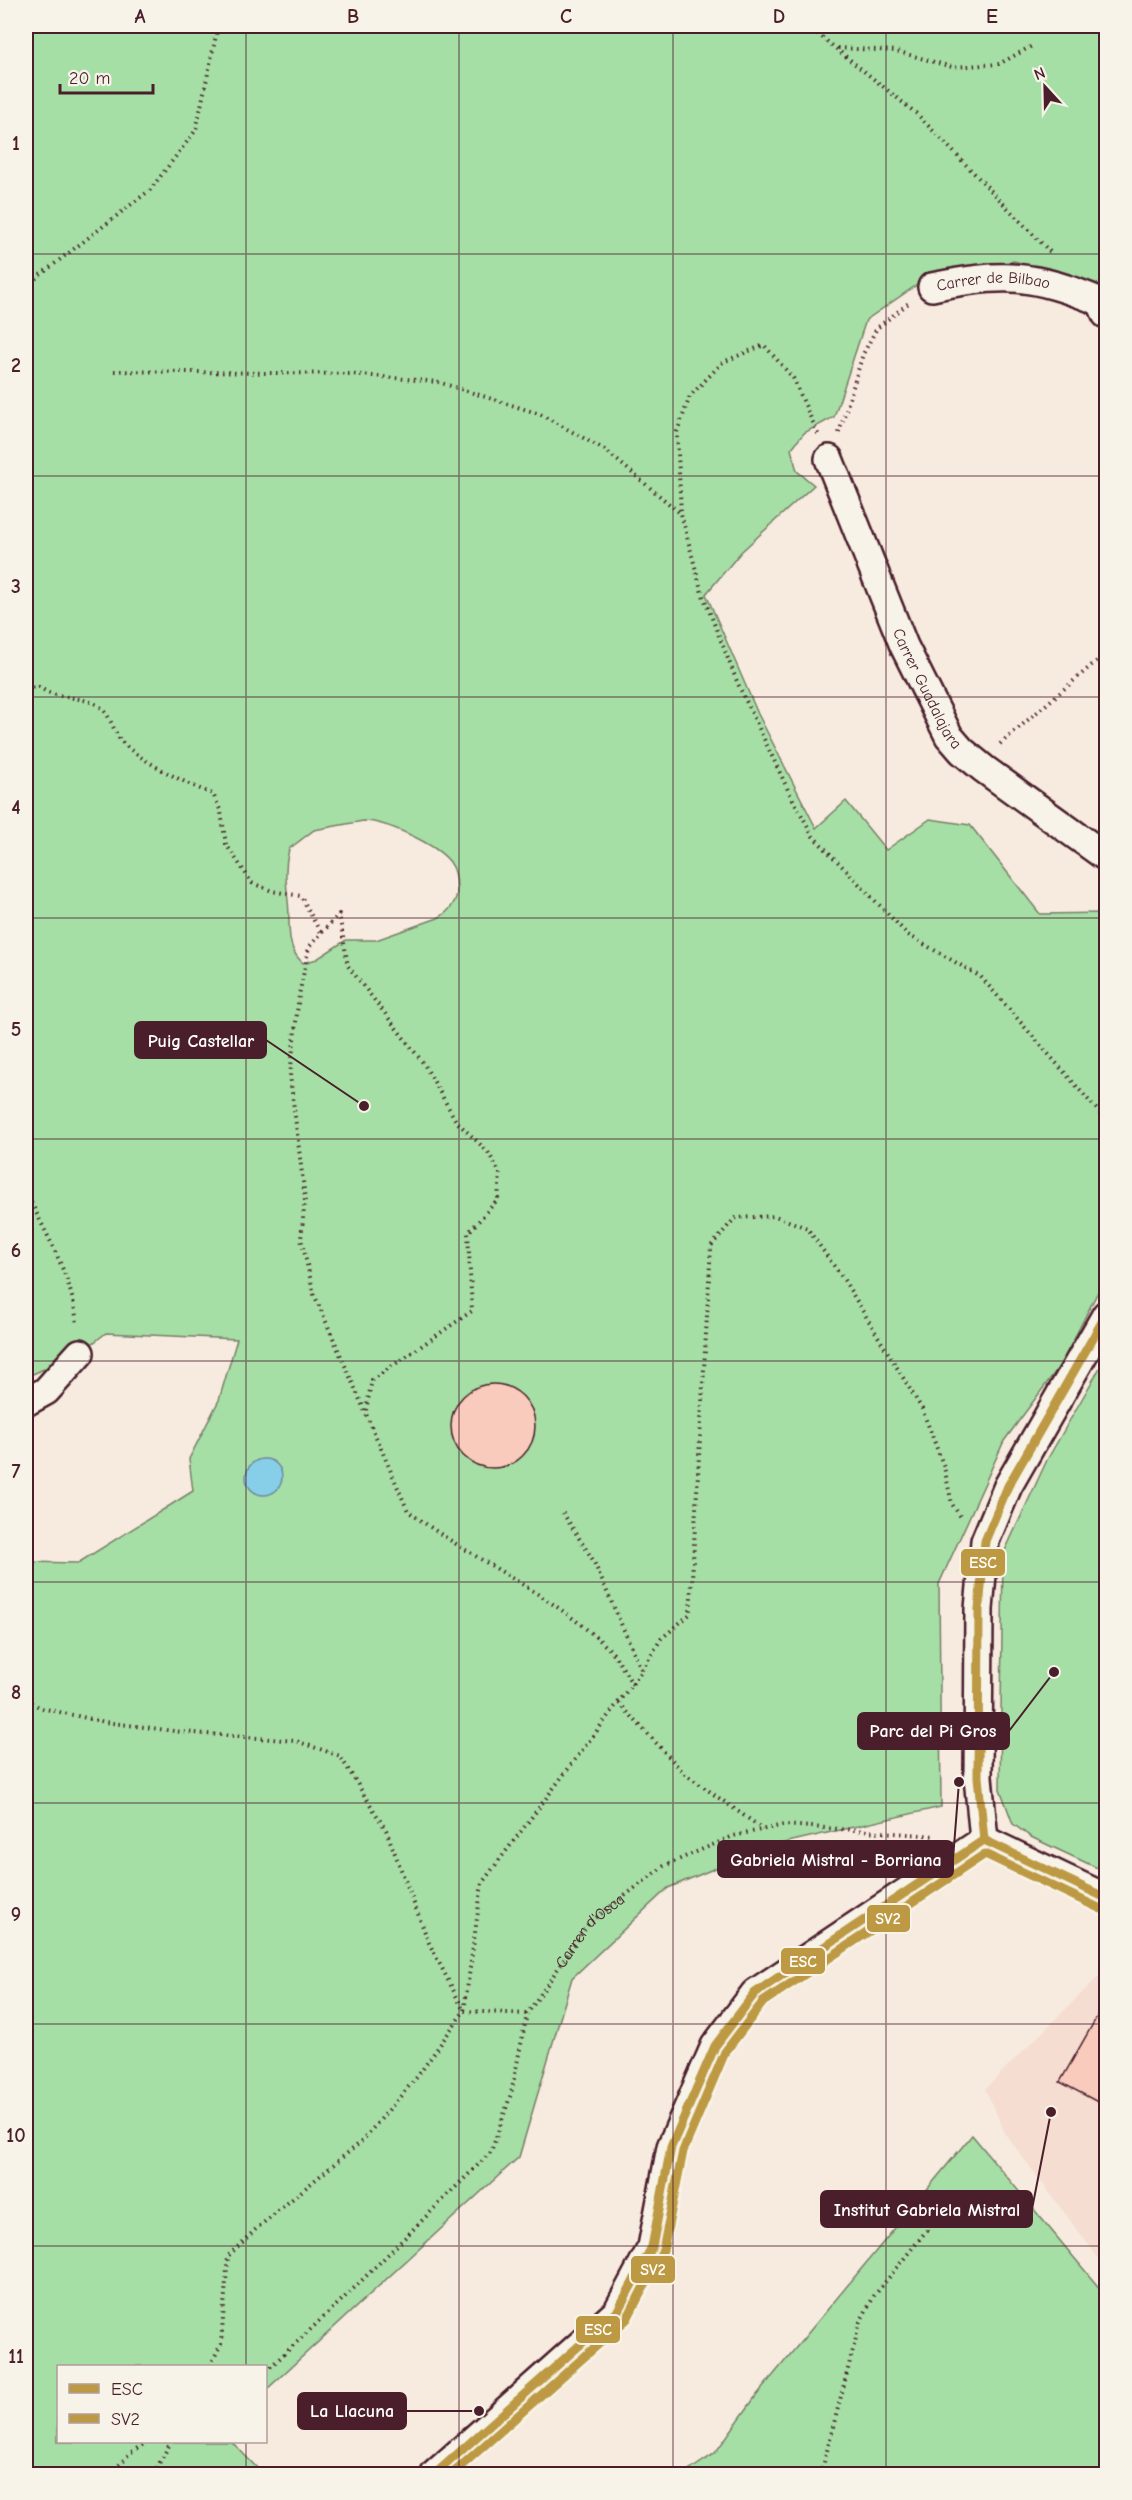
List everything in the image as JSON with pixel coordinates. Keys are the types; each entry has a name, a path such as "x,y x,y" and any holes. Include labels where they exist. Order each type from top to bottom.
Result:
{"street":[{"name":"Carrer de Bilbao","path":"932,287 987,277 1026,277 1061,285 1101,302 1107,314"},
{"name":"Carrer Guadalajara","path":"829,459 904,646 949,736 962,751 984,769 1107,857"},
{"path":"984,1840 978,1784 979,1609 985,1541 1008,1486 1107,1315"},
{"path":"26,1402 46,1391 80,1353"},
{"path":"984,1840 1107,1898"},
{"path":"435,2475 617,2312 652,2247 671,2147 715,2046 755,1994 984,1840"}],"path":[{"path":"26,286 150,190 196,129 218,26"},
{"path":"808,26 917,114 1052,254"},
{"path":"838,48 896,51 952,67 999,64 1032,46"},
{"name":"Carrer de Bilbao","path":"829,459 863,354 878,328 932,287"},
{"path":"829,459 793,378 764,345 723,362 690,396 677,432 681,514 702,593 738,684 789,792 813,836 908,935 981,977 1107,1119"},
{"path":"114,371 351,374 438,382 540,414 605,450 681,514"},
{"path":"994,749 1107,653"},
{"path":"26,688 39,687 49,695 62,698 77,697 101,707 121,741 148,760 195,787 213,794 221,812 226,844 252,883 272,891 301,896 321,933"},
{"path":"366,1410 372,1380 472,1311 468,1233 498,1199 500,1173 488,1152 456,1121 424,1064 348,966 339,914 309,947 299,995 290,1076 304,1198 301,1239 314,1294 408,1510 435,1531 540,1594 608,1648 633,1685"},
{"path":"26,1192 56,1255 75,1305 80,1353"},
{"path":"211,2365 221,2344 228,2256 256,2229 363,2141 417,2077 464,2011 482,1883 633,1685 661,1639 690,1614 711,1246 735,1218 775,1216 807,1228 844,1280 922,1408 944,1467 952,1504 970,1530 985,1541"},
{"path":"563,1513 593,1560 642,1671"},
{"path":"26,1700 41,1708 105,1722 182,1732 296,1741 340,1756 386,1830 429,1943 464,2011"},
{"path":"619,1703 686,1774 764,1829"},
{"name":"Carrer d'Osca","path":"267,2370 343,2299 491,2152 511,2094 527,2014 590,1923 664,1866 733,1836 784,1825 984,1840"},
{"path":"464,2011 527,2014"},
{"path":"821,2475 860,2322 874,2296 927,2230 921,2210 893,2196"},
{"path":"111,2475 130,2453 145,2443"},
{"path":"156,2475 156,2469 170,2443"}],"shaded area":[{"path":"1106,1969 1106,2268 1006,2135 985,2089"}],"green space":[{"path":"26,26 1025,26 1039,32 1064,33 1079,26 1106,26 1106,285 1014,261 927,278 866,320 834,417 804,433 791,449 797,471 814,485 741,552 706,594 758,714 816,828 846,801 886,850 930,819 970,825 1040,914 1106,913 1106,1276 1061,1364 1004,1441 939,1584 941,1807 766,1847 668,1888 572,1978 519,2157 267,2389 267,2365 57,2365 57,2443 233,2443 263,2474 26,2474 26,1562 78,1563 193,1491 189,1459 219,1400 237,1339 106,1333 80,1353 26,1377","holes":["363,821 384,825 422,841 450,862 457,881 454,902 446,913 438,918 376,940 346,940 317,959 303,963 293,950 290,934 286,875 289,849 314,830"]},
{"path":"1106,1357 1106,1872 1031,1837 1013,1824 1000,1789 1003,1555 1047,1460"},
{"path":"972,2135 1106,2296 1106,2474 684,2474 715,2453 756,2396"}],"water":[{"path":"264,1459 277,1464 282,1477 277,1490 264,1495 251,1490 246,1477 251,1464"}],"building":[{"path":"493,1384 516,1391 528,1403 535,1426 528,1449 516,1461 493,1468 470,1461 458,1449 451,1426 458,1403 470,1391"},
{"path":"1107,1999 1107,2107 1060,2082"}],"transit line":[{"name":"ESC","path":"984,1840 978,1777 979,1609 985,1541 1008,1486 1106,1315"},
{"name":"ESC","path":"984,1840 1106,1898"},
{"name":"ESC","path":"435,2474 617,2312 652,2247 671,2147 715,2046 755,1993 984,1840"},
{"name":"SV2","path":"452,2474 627,2319 663,2250 683,2151 725,2052 763,2002 985,1854 1101,1909"}],"place":[{"name":"Puig Castellar","path":"364,1106"},
{"name":"Parc del Pi Gros","path":"1054,1672"},
{"name":"Gabriela Mistral - Borriana","path":"959,1782"},
{"name":"Institut Gabriela Mistral","path":"1051,2112"},
{"name":"La Llacuna","path":"479,2411"}]}
